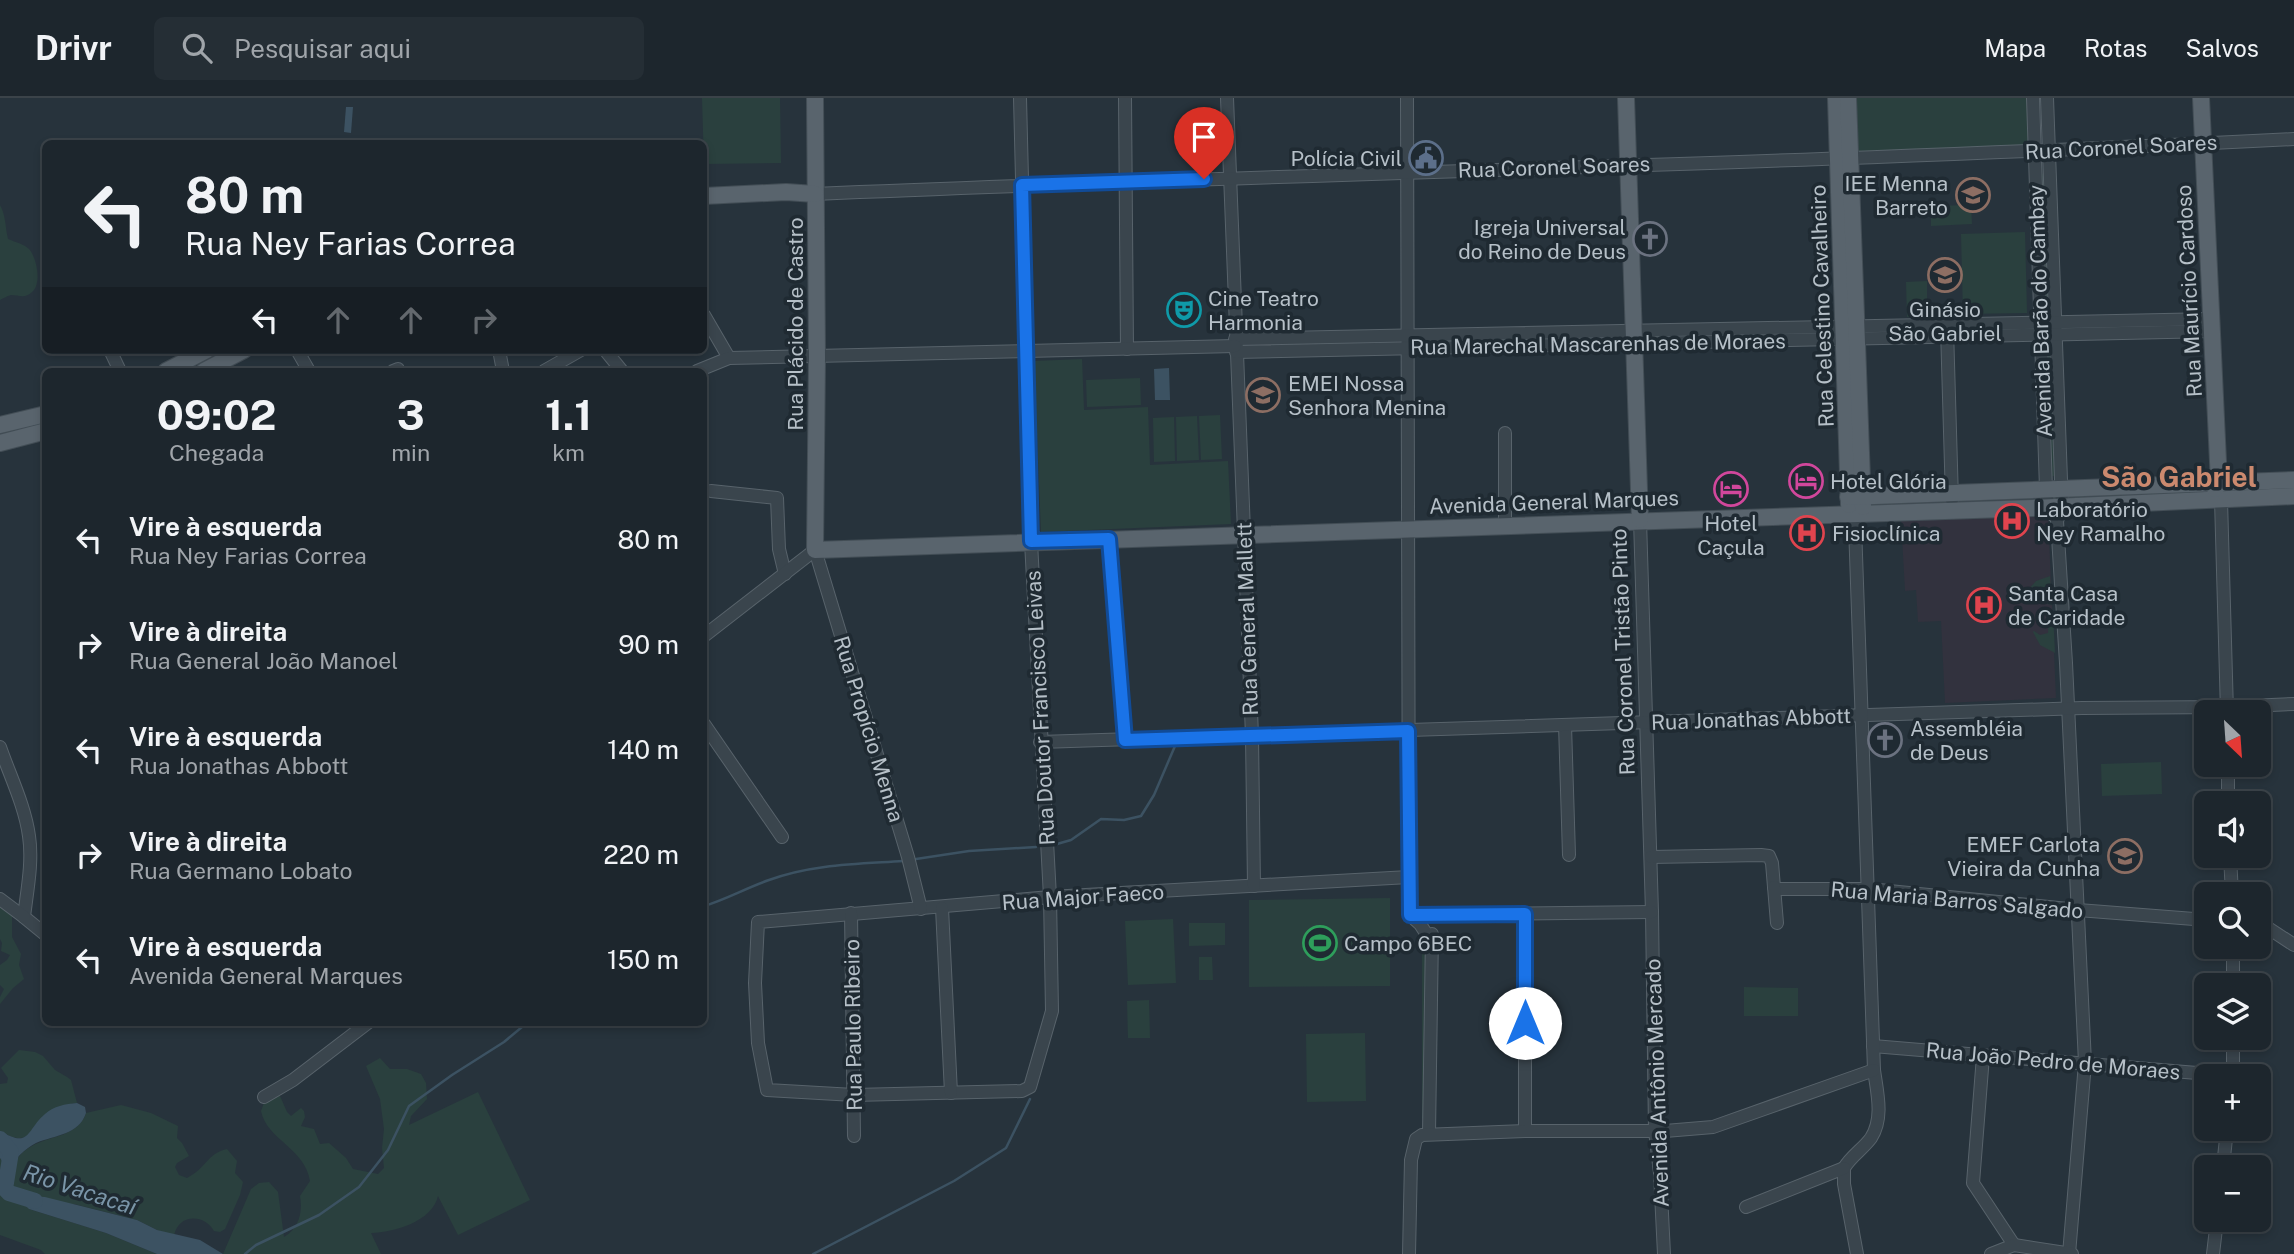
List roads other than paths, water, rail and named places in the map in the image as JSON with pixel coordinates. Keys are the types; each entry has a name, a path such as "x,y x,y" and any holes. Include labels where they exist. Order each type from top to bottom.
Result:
{"main road":[{"name":"Rua Plácido de Castro","path":"815,98 816,550"},
{"name":"Rua Coronel Tristão Pinto","path":"1626,98 1640,520"},
{"name":"Rua Celestino Cavalheiro","path":"1836,98 1844,159 1856,509"},
{"name":"Rua Celestino Cavalheiro","path":"1844,159 1848,98"},
{"name":"Rua Maurício Cardoso","path":"2200,98 2219,483 2225,490 2221,500"},
{"path":"707,196 786,192 814,194"},
{"path":"172,368 199,354"},
{"path":"210,368 236,354"},
{"path":"0,425 42,415"},
{"path":"0,443 42,432"},
{"name":"Avenida General Marques","path":"1856,509 1952,493 2294,480"},
{"path":"2138,486 2139,503"},
{"name":"Avenida General Marques","path":"816,550 1640,520 1856,509 2055,512 2139,503 2294,496"}],"street":[{"name":"Rua Doutor Francisco Leivas","path":"951,1093 1022,1091 1030,1087 1052,1012 1049,897 1031,541 1020,98"},
{"path":"1125,98 1127,349"},
{"name":"Rua General Mallett","path":"1227,98 1252,736 1254,886"},
{"path":"1406,98 1410,915 1431,940"},
{"name":"Avenida Barão do Cambay","path":"2033,98 2041,329 2068,708 2085,1063 2070,1254"},
{"name":"Avenida Barão do Cambay","path":"2046,98 2055,329 2054,489"},
{"name":"Rua Coronel Soares","path":"814,194 1628,164 1844,159 2294,139"},
{"path":"704,368 729,358 707,320"},
{"name":"Rua Marechal Mascarenhas de Moraes","path":"729,358 2212,325"},
{"path":"1947,331 1953,511"},
{"path":"549,368 574,354"},
{"path":"608,354 620,368"},
{"path":"1504,433 1505,525"},
{"path":"711,491 777,498 779,549 785,574"},
{"name":"Rua Maurício Cardoso","path":"2221,500 2227,700"},
{"path":"1746,1207 1844,1168 1871,1137 1879,1114 1873,1046 1856,509"},
{"name":"Rua Coronel Tristão Pinto","path":"1640,520 1652,912"},
{"path":"1109,539 1125,740"},
{"path":"707,634 816,550"},
{"name":"Rua Propício Menna","path":"816,550 908,857 921,909"},
{"name":"Rua Jonathas Abbott","path":"2272,706 2294,704"},
{"name":"Rua Jonathas Abbott","path":"1040,742 2068,708 2194,709"},
{"path":"1565,725 1569,855"},
{"path":"707,728 782,836"},
{"path":"0,747 26,819 29,836 31,856 24,917"},
{"path":"1651,857 1769,856 1772,863 1777,923"},
{"name":"Rua Major Faeco","path":"854,1095 767,1090 758,1043 755,984 758,922 1049,897 1409,877"},
{"name":"Rua Maria Barros Salgado","path":"1774,887 1869,889 2194,919"},
{"path":"0,899 42,932"},
{"path":"854,1095 951,1093 942,908"},
{"path":"1410,915 1652,912"},
{"name":"Avenida Antônio Mercado","path":"1652,912 1655,1131 1664,1254"},
{"name":"Rua Paulo Ribeiro","path":"851,913 854,1136"},
{"path":"1525,914 1525,1131"},
{"path":"1429,1133 1431,940 1435,915"},
{"path":"2271,932 2294,945"},
{"path":"264,1097 293,1080 364,1026"},
{"name":"Rua João Pedro de Moraes","path":"1873,1046 2194,1073"},
{"path":"1983,1056 1973,1183 2014,1245"},
{"path":"1409,1254 1411,1160 1416,1139 1429,1133 1655,1131 1713,1127 1874,1070"},
{"path":"1844,1168 1844,1184 1857,1254"},
{"path":"2213,1254 2216,1232"},
{"path":"1990,1254 2014,1245 2070,1254"}],"waterway":[{"path":"1057,844 1071,840 1101,819 1124,820 1141,816 1154,795 1175,746"},
{"path":"916,859 969,851 1036,847"},
{"path":"707,905 769,880 802,871 903,861"},
{"path":"245,1254 256,1245 319,1215 359,1187 388,1150 409,1106 523,1026"},
{"path":"813,1254 954,1181 1006,1148 1030,1099"},
{"name":"Rio Vacacaí","path":"0,1139 11,1152 5,1189 9,1193 35,1201"}],"place":[{"name":"Polícia Civil","path":"1426,158"},
{"name":"IEE Menna Barreto","path":"1973,195"},
{"name":"Igreja Universal do Reino de Deus","path":"1650,239"},
{"name":"Ginásio São Gabriel","path":"1945,275"},
{"name":"Cine Teatro Harmonia","path":"1184,310"},
{"name":"EMEI Nossa Senhora Menina","path":"1263,395"},
{"name":"Hotel Glória","path":"1806,481"},
{"name":"Hotel Caçula","path":"1731,489"},
{"name":"Laboratório Ney Ramalho","path":"2012,521"},
{"name":"Fisioclínica","path":"1807,533"},
{"name":"Santa Casa de Caridade","path":"1984,605"},
{"name":"Assembléia de Deus","path":"1885,740"},
{"name":"EMEF Carlota Vieira da Cunha","path":"2125,856"},
{"name":"Campo 6BEC","path":"1320,943"}],"district":[{"name":"São Gabriel","path":"2179,476"}]}
